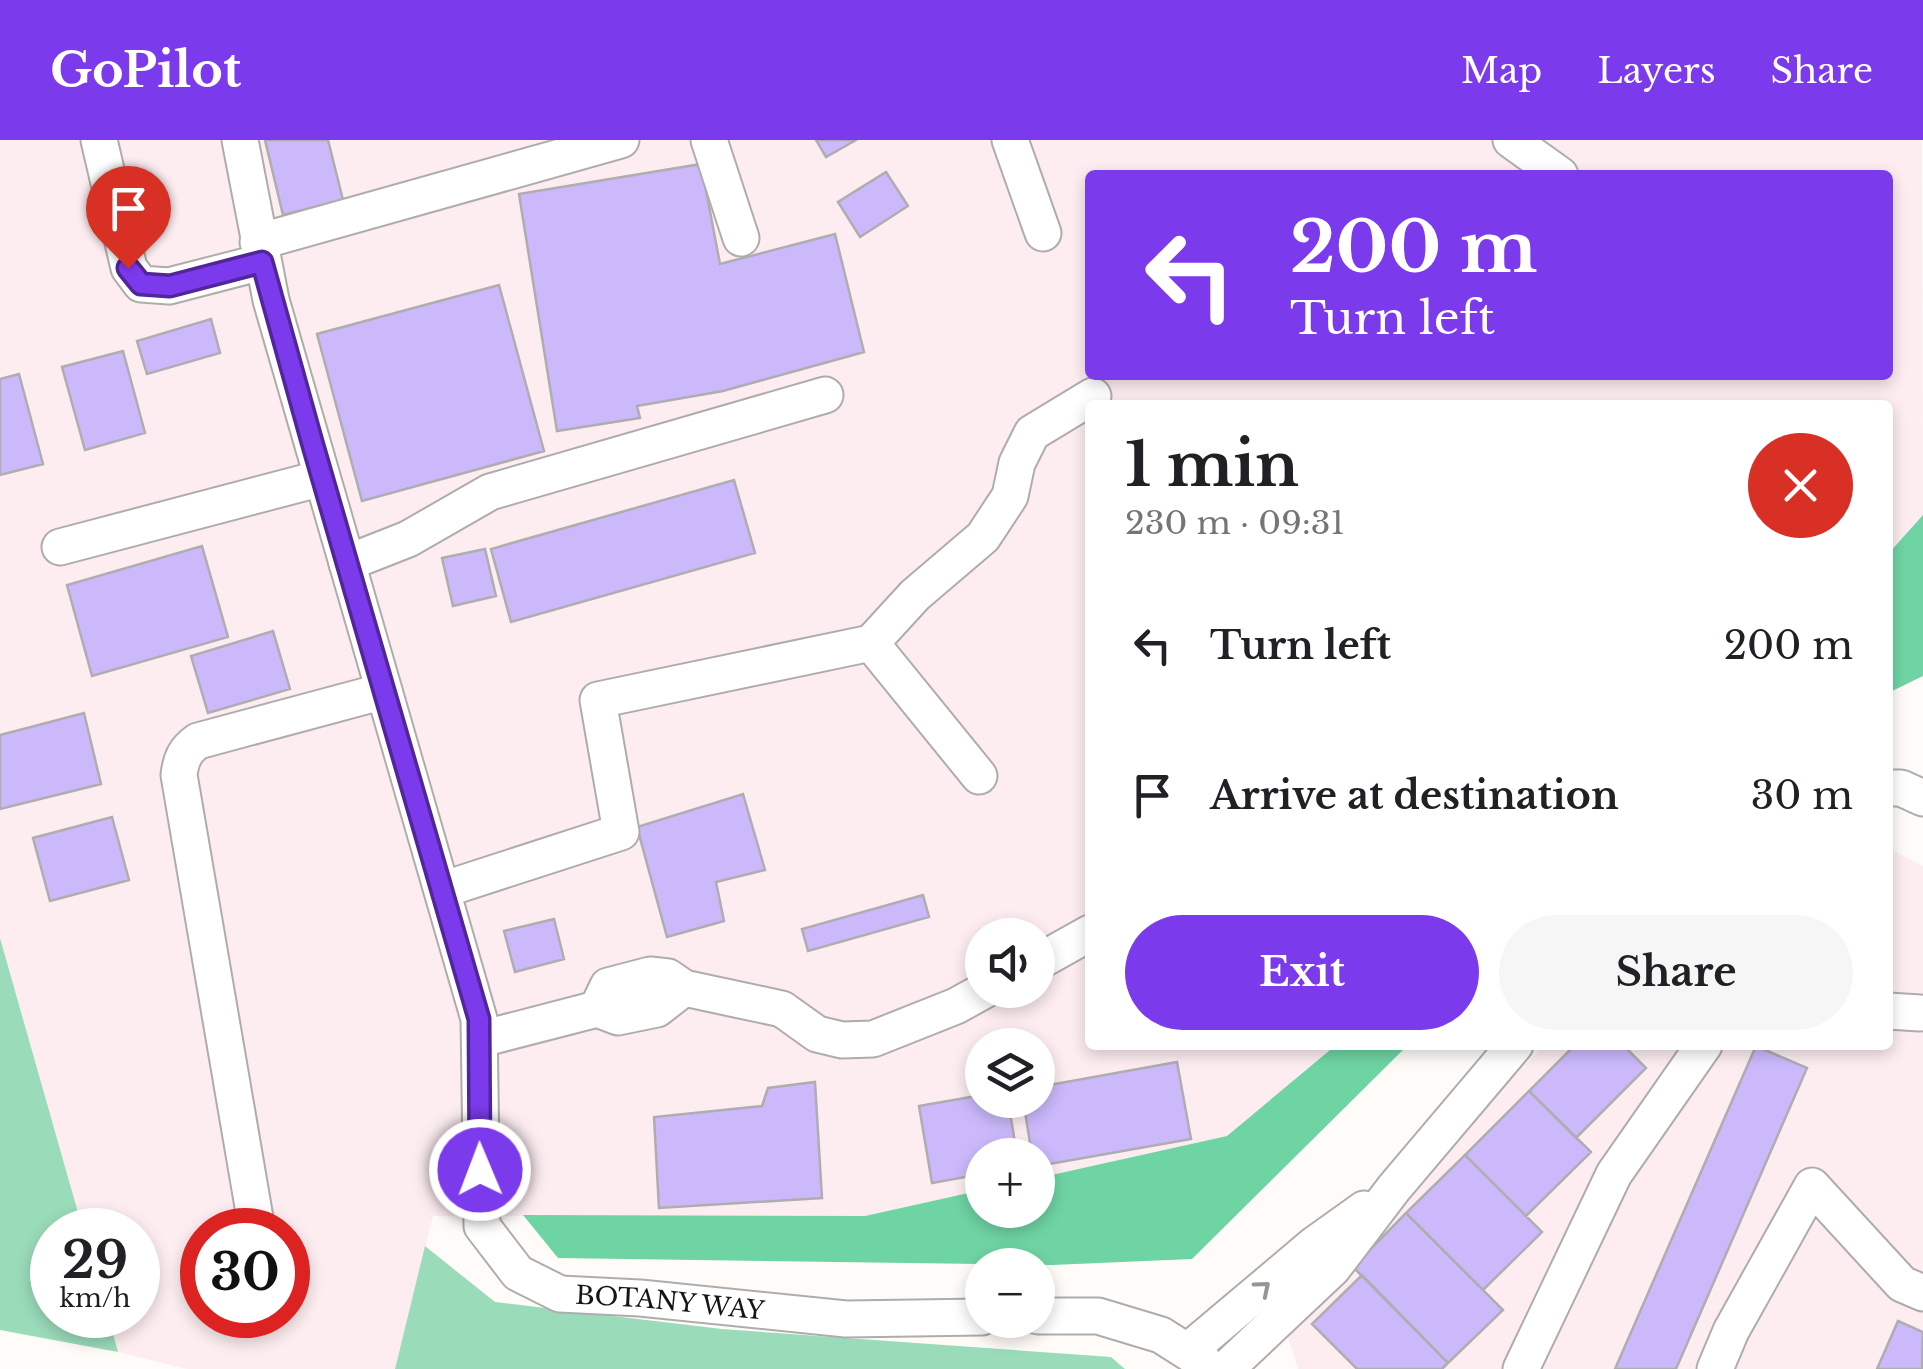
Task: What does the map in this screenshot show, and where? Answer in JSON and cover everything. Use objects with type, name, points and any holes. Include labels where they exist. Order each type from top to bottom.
[{"type":"street","points":[[99,140],[128,268],[141,284],[170,286],[260,252],[621,140]]},
{"type":"street","name":"BOTANY WAY","points":[[240,140],[260,252],[479,1019],[482,1226],[518,1273],[560,1294],[846,1319],[965,1317]]},
{"type":"street","points":[[708,140],[741,238]]},
{"type":"street","points":[[1010,140],[1043,233]]},
{"type":"street","points":[[1511,140],[1553,170]]},
{"type":"street","points":[[348,564],[408,539],[490,492],[826,395]]},
{"type":"street","points":[[1086,400],[1093,396]]},
{"type":"street","points":[[442,890],[621,832],[598,700],[871,642],[982,536],[1010,496],[1018,463],[1032,433],[1085,401]]},
{"type":"street","points":[[60,547],[322,478]]},
{"type":"street","points":[[871,642],[978,776]]},
{"type":"street","points":[[253,1208],[179,775],[181,760],[198,741],[384,692]]},
{"type":"street","points":[[1893,788],[1923,798]]},
{"type":"street","points":[[1055,953],[1085,936]]},
{"type":"street","points":[[481,1039],[597,1009],[618,1017],[657,1009],[684,988],[782,1010],[817,1034],[842,1040],[873,1039],[965,1001]]},
{"type":"street","points":[[1226,1369],[1333,1268],[1394,1188],[1511,1050]]},
{"type":"street","points":[[1521,1369],[1614,1174],[1701,1050]]},
{"type":"street","points":[[1716,1369],[1731,1331],[1812,1186],[1902,1284],[1923,1293]]},
{"type":"street","points":[[1055,1316],[1098,1316],[1161,1335],[1200,1360],[1315,1244],[1394,1188]]},
{"type":"shaded area","points":[[0,140],[1922,140],[1923,515],[1893,548],[1893,400],[1085,400],[1085,1050],[1330,1050],[1227,1136],[1055,1174],[1055,1138],[965,1138],[965,1194],[865,1216],[433,1216],[395,1369],[187,1369],[118,1352],[114,1338],[160,1338],[160,1208],[77,1208],[0,938]]},
{"type":"shaded area","points":[[1893,851],[1923,866],[1923,1369],[1298,1369],[1287,1335],[1370,1223],[1539,1050],[1893,1050]]},
{"type":"green space","points":[[1923,515],[1923,676],[1893,691],[1893,548]]},
{"type":"green space","points":[[0,938],[77,1208],[30,1208],[30,1336],[0,1330]]},
{"type":"green space","points":[[1330,1050],[1403,1050],[1192,1259],[1055,1265],[1055,1248],[965,1248],[965,1264],[558,1258],[523,1215],[865,1216],[965,1194],[965,1228],[1055,1228],[1055,1174],[1227,1136]]},
{"type":"green space","points":[[425,1246],[495,1302],[722,1329],[1111,1357],[1125,1369],[395,1369]]},
{"type":"green space","points":[[43,1338],[114,1338],[118,1352]]},
{"type":"building","points":[[265,140],[328,140],[343,200],[283,215]]},
{"type":"building","points":[[816,140],[856,140],[826,157]]},
{"type":"building","points":[[701,164],[720,264],[835,234],[864,352],[723,391],[637,406],[640,418],[557,431],[519,194]]},
{"type":"building","points":[[886,172],[908,206],[860,237],[838,202]]},
{"type":"building","points":[[499,285],[544,451],[362,501],[317,334]]},
{"type":"building","points":[[211,319],[220,353],[147,374],[137,341]]},
{"type":"building","points":[[123,351],[145,433],[85,450],[62,367]]},
{"type":"building","points":[[19,374],[43,464],[0,475],[0,379]]},
{"type":"building","points":[[734,480],[755,553],[511,622],[491,549]]},
{"type":"building","points":[[202,546],[228,637],[92,676],[67,585]]},
{"type":"building","points":[[485,549],[496,596],[453,606],[442,558]]},
{"type":"building","points":[[273,631],[290,689],[208,713],[191,656]]},
{"type":"building","points":[[84,713],[101,784],[0,809],[0,735]]},
{"type":"building","points":[[743,794],[765,870],[716,882],[724,921],[667,937],[637,827]]},
{"type":"building","points":[[112,817],[129,880],[50,901],[33,838]]},
{"type":"building","points":[[923,895],[929,917],[808,951],[802,929]]},
{"type":"building","points":[[554,919],[564,959],[515,972],[504,931]]},
{"type":"building","points":[[1570,1050],[1628,1050],[1646,1068],[1576,1138],[1529,1091]]},
{"type":"building","points":[[1754,1050],[1765,1050],[1807,1068],[1676,1369],[1615,1369]]},
{"type":"building","points":[[1177,1062],[1191,1139],[1055,1163],[1055,1138],[1029,1138],[1026,1118],[1055,1118],[1055,1084]]},
{"type":"building","points":[[815,1082],[822,1198],[659,1208],[654,1117],[762,1106],[768,1088]]},
{"type":"building","points":[[1529,1091],[1591,1152],[1526,1216],[1465,1155]]},
{"type":"building","points":[[965,1098],[965,1118],[1011,1118],[1014,1138],[965,1138],[965,1177],[932,1183],[919,1106]]},
{"type":"building","points":[[1465,1155],[1542,1232],[1483,1290],[1406,1213]]},
{"type":"building","points":[[1406,1213],[1503,1310],[1448,1363],[1353,1267]]},
{"type":"building","points":[[1362,1275],[1448,1363],[1442,1369],[1357,1369],[1312,1324]]},
{"type":"building","points":[[1898,1321],[1923,1332],[1922,1369],[1877,1369]]},
{"type":"route","points":[[128,268],[141,284],[170,286],[262,262],[479,1019],[480,1170]]}]
